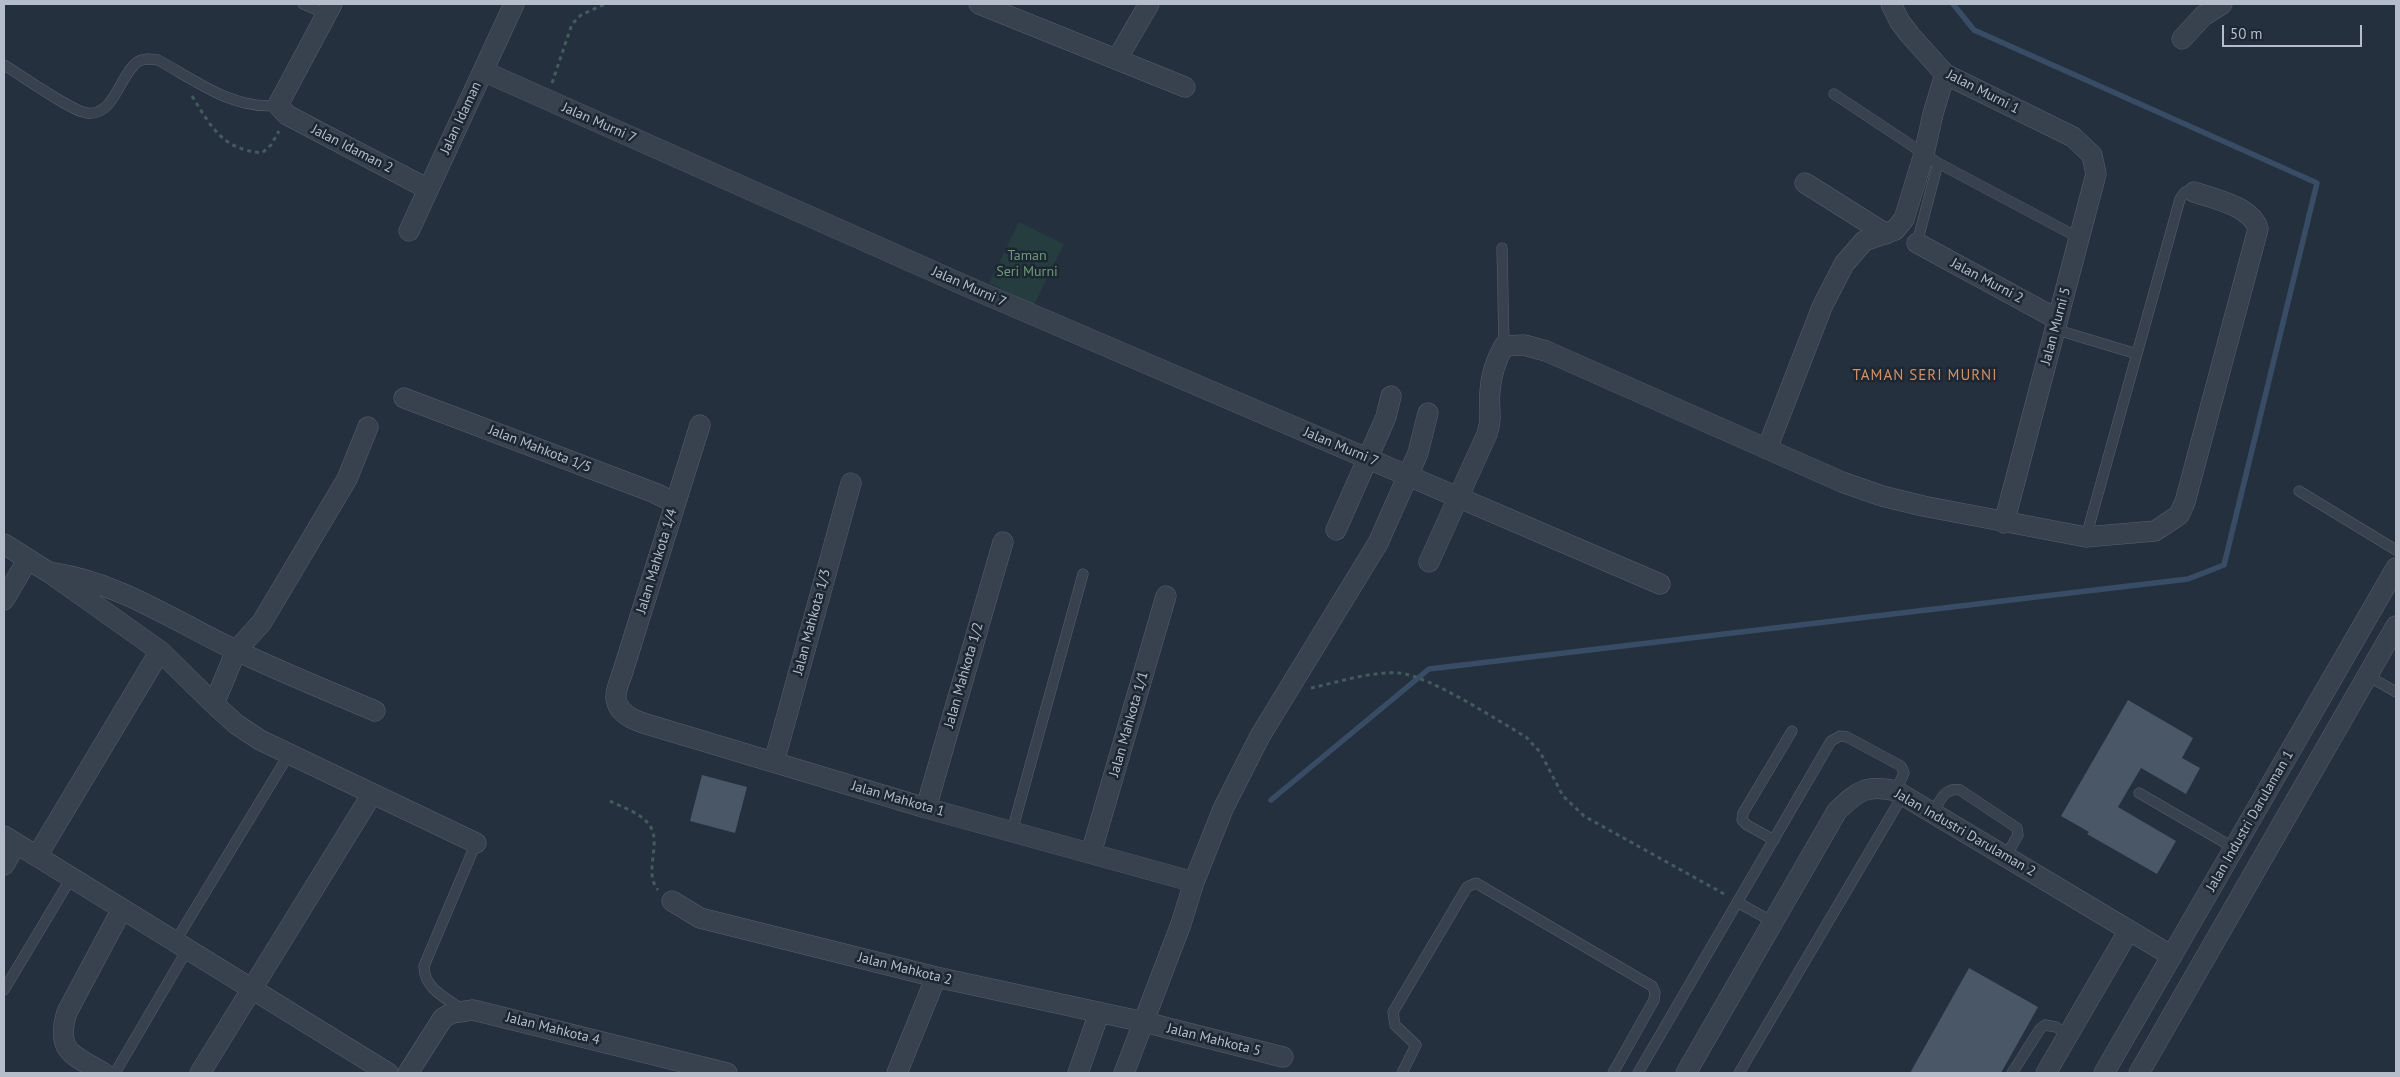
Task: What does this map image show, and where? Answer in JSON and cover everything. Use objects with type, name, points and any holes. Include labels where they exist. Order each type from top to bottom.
[{"type":"street","name":"Jalan Idaman","points":[[409,232],[514,4]]},
{"type":"street","points":[[1117,59],[1149,4]]},
{"type":"street","name":"Jalan Murni 1","points":[[1891,4],[1900,22],[1910,35],[1945,74],[2073,137]]},
{"type":"street","points":[[2182,39],[2203,16],[2222,4]]},
{"type":"street","points":[[986,5],[1185,87]]},
{"type":"street","points":[[282,110],[329,9]]},
{"type":"street","name":"Jalan Murni 7","points":[[483,72],[966,286],[1660,584]]},
{"type":"street","points":[[1766,449],[1822,307],[1844,264],[1864,241],[1886,234],[1900,226],[1904,219],[1931,158],[1933,114],[1945,74]]},
{"type":"street","name":"Jalan Idaman 2","points":[[282,110],[428,189]]},
{"type":"street","name":"Jalan Murni 5","points":[[2004,523],[2056,324],[2081,239],[2096,174],[2092,155],[2073,137]]},
{"type":"street","points":[[1805,182],[1886,234]]},
{"type":"street","points":[[1429,562],[1492,420],[1489,392],[1493,372],[1504,346],[1524,344],[1546,351],[1842,482],[1882,496],[2004,523],[2086,537],[2155,531],[2179,515],[2185,502],[2258,228],[2252,216],[2244,211],[2194,192]]},
{"type":"street","name":"Jalan Murni 2","points":[[1916,243],[2056,324]]},
{"type":"street","points":[[1336,530],[1386,417],[1391,396]]},
{"type":"street","name":"Jalan Mahkota 1/5","points":[[404,398],[654,493],[675,503]]},
{"type":"street","points":[[1124,1073],[1181,924],[1194,882],[1222,809],[1260,736],[1378,543],[1418,453],[1428,413]]},
{"type":"street","name":"Jalan Mahkota 1/4","points":[[616,697],[700,425]]},
{"type":"street","points":[[214,704],[236,651],[262,622],[347,479],[368,427]]},
{"type":"street","name":"Jalan Mahkota 1/3","points":[[774,762],[851,482]]},
{"type":"street","name":"Jalan Mahkota 1/2","points":[[926,808],[1003,542]]},
{"type":"street","points":[[4,544],[50,573],[160,651],[236,724],[260,740],[476,842]]},
{"type":"street","points":[[4,600],[28,559]]},
{"type":"street","name":"Jalan Industri Darulaman 1","points":[[2104,1073],[2396,568]]},
{"type":"street","points":[[50,573],[80,577],[104,585],[236,651],[375,711]]},
{"type":"street","name":"Jalan Mahkota 1/1","points":[[1091,853],[1166,596]]},
{"type":"street","points":[[2139,1073],[2396,626]]},
{"type":"street","points":[[37,856],[160,651]]},
{"type":"street","name":"Jalan Mahkota 1","points":[[616,697],[620,709],[633,720],[926,808],[1194,882]]},
{"type":"street","name":"Jalan Industri Darulaman 2","points":[[1686,1073],[1838,811],[1856,792],[1882,788],[1899,793],[2172,956]]},
{"type":"street","points":[[200,1073],[372,794]]},
{"type":"street","points":[[4,865],[10,840],[250,990],[388,1073]]},
{"type":"street","name":"Jalan Mahkota 2","points":[[672,901],[700,918],[936,977],[1144,1022]]},
{"type":"street","points":[[104,1073],[77,1058],[68,1049],[62,1039],[62,1028],[66,1012],[122,909]]},
{"type":"street","points":[[2046,1073],[2129,930]]},
{"type":"street","points":[[897,1073],[936,977]]},
{"type":"street","points":[[408,1073],[443,1018],[464,1010]]},
{"type":"street","name":"Jalan Mahkota 4","points":[[464,1010],[483,1012],[724,1073]]},
{"type":"street","points":[[1078,1073],[1099,1013]]},
{"type":"street","name":"Jalan Mahkota 5","points":[[1144,1022],[1283,1057]]},
{"type":"lane","points":[[303,4],[329,9]]},
{"type":"lane","points":[[4,65],[73,108],[86,113],[101,110],[109,104],[138,61],[146,59],[158,60],[225,96],[248,105],[282,110]]},
{"type":"lane","points":[[1834,94],[1931,158],[2081,239]]},
{"type":"lane","points":[[1916,243],[1931,158]]},
{"type":"lane","points":[[2086,537],[2180,199],[2185,192],[2194,192]]},
{"type":"lane","points":[[1502,248],[1504,346]]},
{"type":"lane","points":[[2056,324],[2137,354]]},
{"type":"lane","points":[[2299,491],[2396,550]]},
{"type":"lane","points":[[1012,831],[1083,574]]},
{"type":"lane","points":[[2368,676],[2396,692]]},
{"type":"lane","points":[[1774,840],[1747,825],[1742,820],[1743,813],[1792,731]]},
{"type":"lane","points":[[1638,1073],[1831,741],[1836,737],[1846,737],[1901,766],[1904,773],[1899,793],[1739,1073]]},
{"type":"lane","points":[[115,1073],[181,946],[289,754]]},
{"type":"lane","points":[[1933,813],[1946,791],[1952,789],[1960,790],[2017,828],[2018,835],[2006,856]]},
{"type":"lane","points":[[2139,793],[2234,848]]},
{"type":"lane","points":[[464,1010],[430,986],[424,976],[424,966],[476,842]]},
{"type":"lane","points":[[4,990],[71,878]]},
{"type":"lane","points":[[1402,1073],[1416,1045],[1395,1025],[1393,1012],[1467,887],[1476,883],[1652,986],[1655,992],[1654,1000],[1613,1073]]},
{"type":"lane","points":[[1737,902],[1773,922]]},
{"type":"lane","points":[[2012,1073],[2040,1029],[2045,1025],[2056,1027],[2068,1035]]},
{"type":"path","points":[[547,100],[572,24],[581,15],[605,4]]},
{"type":"path","points":[[191,77],[187,88],[220,137],[234,146],[262,153],[271,146],[282,110]]},
{"type":"path","points":[[1286,693],[1378,674],[1392,673],[1412,676],[1435,686],[1526,737],[1534,744],[1563,796],[1584,816],[1737,902]]},
{"type":"path","points":[[610,801],[650,825],[653,832],[652,877],[654,886],[672,901]]},
{"type":"green space","name":"Taman Seri Murni","points":[[1019,222],[1064,244],[1034,305],[989,283]]},
{"type":"building","points":[[2128,700],[2193,738],[2182,758],[2200,768],[2186,794],[2141,768],[2118,807],[2176,841],[2157,874],[2087,834],[2089,832],[2061,816]]},
{"type":"building","points":[[702,775],[747,787],[735,833],[690,821]]},
{"type":"building","points":[[1969,968],[2038,1007],[2001,1073],[1910,1073]]},
{"type":"waterway","points":[[1271,800],[1429,669],[2188,579],[2224,565],[2317,183],[1974,30],[1953,4]]},
{"type":"district","name":"TAMAN SERI MURNI","points":[[1925,376]]}]
